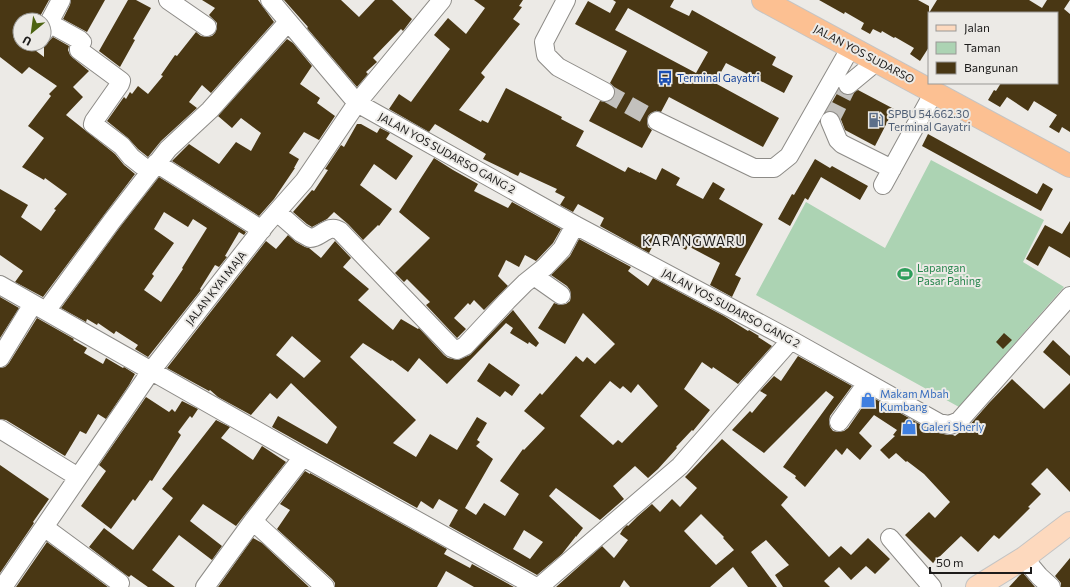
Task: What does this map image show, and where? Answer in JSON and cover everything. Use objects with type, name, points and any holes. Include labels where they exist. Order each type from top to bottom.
[{"type":"highway","name":"JALAN YOS SUDARSO","points":[[763,0],[1070,166]]},
{"type":"main road","points":[[977,587],[1024,558],[1070,523]]},
{"type":"street","points":[[52,16],[61,0]]},
{"type":"street","points":[[270,0],[357,103]]},
{"type":"street","name":"JALAN KYAI MAJA","points":[[3,587],[151,371],[262,230],[304,181],[357,103],[442,0]]},
{"type":"street","points":[[566,0],[544,42],[546,55],[558,67],[605,92]]},
{"type":"street","points":[[175,2],[207,27]]},
{"type":"street","points":[[0,358],[40,307],[112,221],[168,149],[210,110],[288,22]]},
{"type":"street","points":[[52,29],[80,40],[82,42],[78,48],[79,50],[120,81],[120,84],[93,123],[94,125],[122,146],[131,157],[262,230]]},
{"type":"street","points":[[656,121],[754,168],[774,168],[789,156],[851,47]]},
{"type":"street","points":[[848,85],[877,61]]},
{"type":"street","points":[[883,185],[887,166],[929,90]]},
{"type":"street","name":"JALAN YOS SUDARSO GANG 2","points":[[357,103],[575,225],[791,340],[939,423],[950,425],[959,421],[1070,296]]},
{"type":"street","points":[[830,122],[838,140],[842,144],[887,166]]},
{"type":"street","points":[[277,212],[310,238],[317,237],[331,228],[340,231],[452,348],[457,350],[465,346],[506,301],[545,267],[562,249],[575,225]]},
{"type":"street","points":[[534,276],[561,295]]},
{"type":"street","points":[[0,285],[536,587]]},
{"type":"street","points":[[539,587],[680,466],[791,340]]},
{"type":"street","points":[[839,422],[868,383]]},
{"type":"street","points":[[0,428],[78,477]]},
{"type":"street","points":[[205,587],[252,521],[303,457]]},
{"type":"street","points":[[252,521],[324,587]]},
{"type":"street","points":[[44,527],[120,583]]},
{"type":"street","points":[[890,538],[932,587]]},
{"type":"street","points":[[1024,558],[1039,576],[1051,587]]},
{"type":"green space","name":"Lapangan Pasar Pahing","points":[[931,160],[1044,220],[1023,262],[1064,287],[959,407],[756,295],[806,202],[885,248]]},
{"type":"building","points":[[0,0],[49,0],[42,12],[12,12],[12,52],[37,52],[44,57],[44,52],[52,52],[53,37],[69,46],[68,50],[70,55],[89,71],[73,87],[83,97],[66,115],[115,154],[124,165],[135,174],[43,297],[15,282],[23,271],[0,255],[0,189],[28,205],[21,217],[41,231],[56,210],[54,209],[67,194],[45,178],[44,180],[22,167],[44,138],[28,126],[51,96],[49,94],[57,86],[29,67],[22,74],[0,57]]},
{"type":"building","points":[[71,0],[105,0],[87,32],[63,19]]},
{"type":"building","points":[[128,0],[136,0],[151,8],[133,39],[135,40],[120,67],[99,51]]},
{"type":"building","points":[[202,0],[258,0],[274,22],[211,93],[202,85],[189,102],[197,108],[161,141],[148,157],[107,121],[124,97],[126,99],[130,92],[132,94],[138,86],[148,94],[163,76],[161,75],[175,55],[177,56],[196,32],[201,36],[207,37],[212,36],[215,33],[217,23],[209,15],[215,8]]},
{"type":"building","points":[[284,0],[341,0],[359,17],[375,0],[392,0],[412,19],[403,31],[401,29],[373,58],[377,62],[366,72],[368,74],[357,87]]},
{"type":"building","points":[[474,0],[523,0],[519,6],[522,7],[513,19],[520,24],[481,73],[485,77],[459,110],[481,122],[482,120],[488,123],[506,88],[562,117],[561,119],[584,131],[576,146],[625,172],[628,167],[656,180],[662,168],[680,178],[676,185],[703,199],[713,182],[725,189],[719,199],[763,224],[735,275],[741,278],[732,297],[710,285],[720,263],[688,246],[686,250],[659,234],[649,253],[600,226],[604,218],[578,204],[573,212],[560,205],[565,197],[555,192],[557,189],[520,172],[518,176],[483,159],[486,154],[435,124],[429,132],[389,109],[399,94],[411,102],[450,49],[434,35],[448,18],[466,34],[485,8]]},
{"type":"building","name":"Terminal Gayatri","points":[[613,0],[674,0],[670,7],[689,16],[692,10],[776,57],[772,65],[793,76],[784,93],[726,63],[715,83],[779,118],[763,147],[669,97],[661,112],[656,111],[648,116],[648,127],[652,130],[642,148],[589,121],[600,101],[610,101],[614,97],[614,87],[610,83],[627,51],[575,24],[588,1],[610,13],[616,2]],"holes":[[[628,8],[708,52],[696,73],[615,30]]]},
{"type":"building","points":[[819,0],[918,0],[929,6],[928,49],[920,61],[910,54],[914,48],[882,31],[881,33],[873,29],[870,34],[861,29],[864,23],[845,12],[844,14]]},
{"type":"building","points":[[937,0],[1029,0],[1042,8],[1047,0],[1070,0],[1064,9],[1070,14],[1070,132],[1062,127],[1059,133],[1049,127],[1057,115],[1034,101],[1028,111],[1007,97],[1000,107],[988,100],[994,90],[996,91],[1000,84],[1058,84],[1058,12],[930,12]]},
{"type":"building","points":[[287,39],[293,43],[312,66],[300,84],[320,98],[317,103],[335,116],[319,140],[304,132],[289,153],[299,159],[295,168],[274,199],[259,216],[172,161],[189,144],[219,164],[236,142],[251,151],[261,133],[241,118],[232,128],[218,116]]},
{"type":"building","points":[[839,90],[844,95],[849,95],[858,90],[894,109],[875,146],[845,130],[837,113],[827,111]]},
{"type":"building","points":[[357,124],[361,124],[377,133],[380,128],[390,133],[386,139],[413,156],[396,180],[374,164],[360,185],[392,209],[379,226],[378,225],[363,240],[334,212],[327,219],[312,227],[293,212],[312,190],[314,191],[328,170],[325,169],[341,145],[344,147]]},
{"type":"building","points":[[928,134],[1037,194],[1043,183],[1053,189],[1041,211],[922,146]]},
{"type":"building","points":[[434,158],[478,184],[474,191],[508,208],[512,202],[561,229],[553,243],[536,261],[525,255],[519,267],[506,260],[498,276],[508,286],[484,310],[474,300],[470,305],[468,303],[454,318],[466,329],[457,338],[426,305],[430,302],[407,279],[404,282],[395,273],[430,238],[399,212]]},
{"type":"building","points":[[815,159],[830,168],[832,166],[868,186],[860,200],[821,177],[808,200],[805,198],[790,226],[778,219],[792,194],[794,195]]},
{"type":"building","points":[[159,177],[246,232],[244,235],[239,232],[225,256],[227,257],[219,267],[215,265],[200,289],[201,290],[148,357],[135,349],[138,345],[116,331],[114,334],[98,323],[97,325],[87,319],[86,322],[61,308],[120,227]],"holes":[[[164,212],[188,227],[193,219],[207,228],[182,268],[183,269],[161,302],[144,290],[154,276],[152,274],[174,243],[154,229]]]},
{"type":"building","points":[[1070,221],[1070,258],[1049,246],[1038,266],[1026,259],[1045,225],[1062,234]]},
{"type":"building","points":[[288,235],[296,242],[309,248],[321,258],[335,241],[351,258],[343,267],[369,289],[358,300],[393,330],[401,319],[418,329],[419,328],[448,358],[458,360],[470,355],[513,310],[539,343],[536,347],[529,342],[528,344],[510,333],[513,328],[506,323],[447,384],[419,358],[408,372],[392,360],[391,361],[363,343],[350,357],[416,420],[393,443],[416,457],[430,434],[457,450],[477,417],[487,423],[477,440],[480,442],[476,446],[493,459],[465,508],[476,515],[484,503],[505,516],[519,494],[500,481],[523,449],[524,450],[545,428],[524,411],[540,393],[542,395],[576,356],[583,362],[587,357],[595,364],[615,344],[583,313],[565,344],[538,328],[554,303],[560,305],[566,304],[570,301],[570,290],[567,286],[551,275],[570,256],[579,239],[631,267],[628,271],[648,286],[653,278],[724,316],[748,331],[749,330],[772,346],[738,384],[713,367],[712,369],[702,362],[684,389],[710,410],[693,431],[692,430],[658,469],[648,478],[635,466],[613,486],[624,499],[600,520],[556,488],[549,496],[583,528],[562,554],[537,575],[449,526],[458,510],[439,499],[433,509],[421,501],[417,508],[272,427],[278,416],[327,444],[337,427],[291,383],[277,399],[270,393],[251,415],[218,397],[210,390],[209,391],[167,368],[266,241],[276,249]],"holes":[[[292,336],[321,361],[304,378],[276,355]],[[610,381],[620,389],[623,386],[631,393],[638,384],[658,406],[622,443],[618,440],[613,445],[580,416]],[[524,530],[543,542],[530,559],[513,549]]]},
{"type":"building","points":[[0,297],[19,308],[0,338]]},
{"type":"building","points":[[37,318],[87,348],[84,353],[103,364],[106,358],[135,374],[106,419],[98,414],[86,434],[80,431],[65,456],[6,420],[0,419],[0,368],[5,367],[9,363]]},
{"type":"building","points":[[1004,333],[1012,340],[1003,349],[996,342]]},
{"type":"building","points":[[1053,340],[1070,356],[1070,376],[1043,352]]},
{"type":"building","points":[[798,356],[852,386],[830,416],[830,427],[833,431],[838,432],[844,431],[848,428],[870,396],[934,432],[955,436],[967,428],[1012,379],[1044,409],[1070,383],[1070,492],[1047,468],[1031,484],[1041,494],[1028,507],[1030,508],[999,539],[994,535],[978,552],[961,536],[933,563],[905,535],[929,512],[935,518],[950,502],[924,474],[907,461],[906,462],[896,453],[889,459],[880,450],[895,436],[893,435],[897,430],[874,415],[859,433],[872,446],[860,460],[847,448],[842,455],[836,449],[805,487],[795,478],[796,476],[783,467],[834,397],[826,391],[764,453],[732,430],[750,411],[752,413],[767,395],[760,391],[774,376],[781,381]]},
{"type":"building","points":[[489,363],[520,385],[512,396],[505,391],[500,397],[477,381]]},
{"type":"building","points":[[146,397],[169,412],[172,409],[175,412],[182,401],[198,409],[192,418],[190,416],[178,432],[181,435],[152,481],[150,480],[135,501],[133,499],[111,529],[81,506],[106,471],[99,465]]},
{"type":"building","points":[[216,420],[230,427],[221,438],[253,460],[262,446],[286,462],[236,526],[203,504],[190,521],[222,546],[212,560],[179,535],[152,570],[175,587],[148,587],[131,575],[129,577],[126,575],[89,547],[104,528],[133,550],[173,498],[162,489]]},
{"type":"building","points":[[722,439],[788,497],[781,505],[829,557],[841,546],[851,555],[868,538],[890,559],[875,574],[866,566],[851,580],[839,567],[824,581],[830,587],[783,587],[775,575],[789,565],[766,540],[751,552],[777,587],[748,587],[733,567],[710,587],[630,587],[624,580],[620,587],[556,587],[602,546],[614,558],[628,540],[620,534],[623,529],[652,504],[660,512],[672,499],[680,507],[697,488],[685,477]],"holes":[[[701,514],[724,537],[723,538],[734,550],[716,565],[684,531]]]},
{"type":"building","points":[[0,465],[49,499],[0,573]]},
{"type":"building","points":[[305,471],[447,549],[444,554],[470,568],[472,564],[514,587],[474,587],[446,571],[437,587],[335,587],[335,583],[332,579],[277,529],[290,510],[280,504]]},
{"type":"building","points":[[253,538],[262,543],[309,587],[218,587]]},
{"type":"building","points":[[47,542],[108,587],[16,587]]},
{"type":"building","points":[[1070,558],[1070,587],[1061,587],[1061,583],[1055,576]]},
{"type":"building","points":[[1023,573],[1035,587],[1009,587],[1020,575]]},
{"type":"tunnel","points":[[830,121],[848,85]]},
{"type":"tunnel","points":[[605,92],[657,121]]},
{"type":"place","name":"Terminal Gayatri","points":[[665,78]]},
{"type":"place","name":"SPBU 54.662.30 Terminal Gayatri","points":[[876,120]]},
{"type":"place","name":"Lapangan Pasar Pahing","points":[[905,274]]},
{"type":"place","name":"Makam Mbah Kumbang","points":[[868,400]]},
{"type":"place","name":"Galeri Sherly","points":[[909,427]]},
{"type":"district","name":"KARANGWARU","points":[[694,241]]}]
